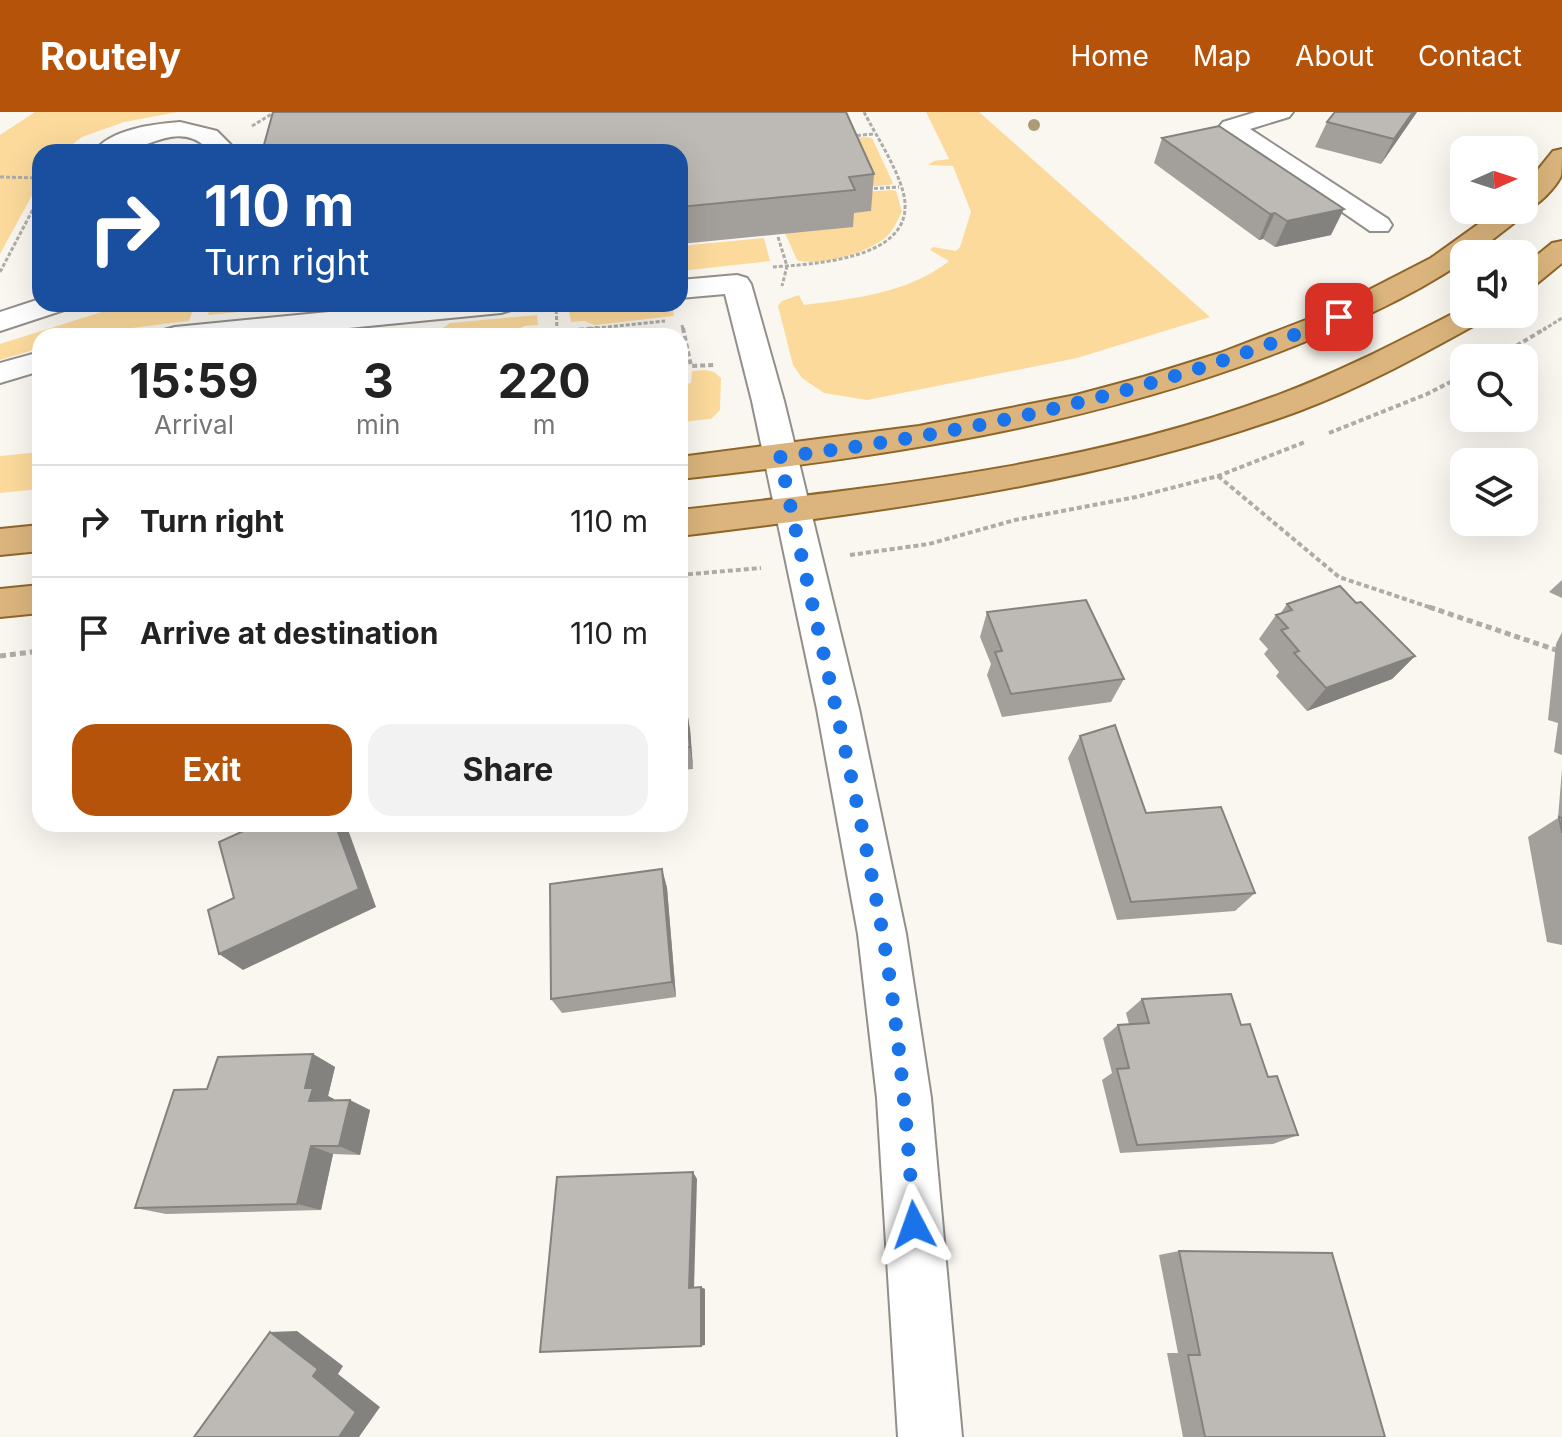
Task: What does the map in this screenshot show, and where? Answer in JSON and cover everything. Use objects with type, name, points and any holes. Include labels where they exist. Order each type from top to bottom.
[{"type":"main road","points":[[1538,187],[1562,156]]},
{"type":"main road","points":[[688,467],[866,446],[1071,407],[1257,352],[1398,289],[1447,262],[1496,224]]},
{"type":"main road","points":[[1538,269],[1562,249]]},
{"type":"main road","points":[[688,522],[791,511],[998,480],[1128,451],[1208,429],[1324,387],[1450,327]]},
{"type":"main road","points":[[0,542],[32,539]]},
{"type":"main road","points":[[0,603],[32,600]]},
{"type":"street","points":[[1209,112],[1379,225]]},
{"type":"street","points":[[1231,127],[1281,112]]},
{"type":"street","points":[[118,144],[142,134],[183,131],[211,135],[218,144]]},
{"type":"street","points":[[688,288],[737,284],[838,709],[882,934],[904,1098],[930,1437]]},
{"type":"street","points":[[0,312],[32,299]]},
{"type":"street","points":[[0,322],[32,301]]},
{"type":"street","points":[[256,328],[420,312]]},
{"type":"street","points":[[0,373],[32,363]]},
{"type":"path","points":[[250,126],[275,112]]},
{"type":"path","points":[[772,267],[849,258],[880,246],[897,231],[905,218],[905,198],[864,112]]},
{"type":"path","points":[[839,137],[874,134]]},
{"type":"path","points":[[0,177],[32,178]]},
{"type":"path","points":[[862,189],[899,187]]},
{"type":"path","points":[[0,272],[32,211]]},
{"type":"path","points":[[1519,344],[1562,318]]},
{"type":"path","points":[[681,320],[683,328]]},
{"type":"path","points":[[596,328],[665,321]]},
{"type":"path","points":[[688,352],[691,366],[712,364],[724,368]]},
{"type":"path","points":[[1218,476],[1339,577],[1562,652]]},
{"type":"path","points":[[0,656],[32,652]]},
{"type":"shaded area","points":[[35,112],[178,112],[124,122],[82,137],[73,144],[32,144],[32,196],[0,254],[0,135]]},
{"type":"shaded area","points":[[926,112],[979,112],[1210,317],[1077,358],[867,400],[824,393],[802,378],[793,365],[778,306],[782,301],[799,295],[804,305],[880,293],[916,281],[949,261],[930,250],[933,247],[956,251],[960,247],[971,212],[953,166],[928,165],[949,159]]},
{"type":"shaded area","points":[[850,138],[872,138],[893,183],[890,185],[861,187]]},
{"type":"shaded area","points":[[896,191],[902,211],[891,231],[881,241],[840,258],[817,262],[797,260],[785,233],[847,213],[871,211],[863,192]]},
{"type":"shaded area","points":[[764,238],[770,261],[688,270],[688,245]]},
{"type":"shaded area","points":[[102,312],[192,312],[189,321],[134,328],[51,328]]},
{"type":"shaded area","points":[[209,312],[239,312],[208,315]]},
{"type":"shaded area","points":[[569,312],[673,312],[674,316],[595,325],[584,321],[571,322]]},
{"type":"shaded area","points":[[537,315],[538,325],[521,328],[443,328],[450,323]]},
{"type":"shaded area","points":[[32,334],[32,350],[0,360],[0,344]]},
{"type":"shaded area","points":[[692,371],[714,372],[721,378],[720,410],[711,419],[688,421],[688,384],[691,383]]},
{"type":"shaded area","points":[[32,453],[32,490],[0,493],[0,456]]},
{"type":"building","points":[[273,112],[846,112],[874,174],[849,177],[855,190],[688,206],[688,144],[264,144]]},
{"type":"building","points":[[1335,112],[1413,112],[1394,139],[1327,122]]},
{"type":"building","points":[[1219,126],[1344,209],[1287,221],[1275,213],[1270,214],[1162,138]]},
{"type":"building","points":[[1340,586],[1356,603],[1361,602],[1415,656],[1326,688],[1294,653],[1299,651],[1281,630],[1288,628],[1276,615],[1292,610],[1287,604]]},
{"type":"building","points":[[1086,600],[1124,679],[1011,694],[995,652],[1002,651],[987,612]]},
{"type":"building","points":[[1115,725],[1146,813],[1221,807],[1255,893],[1131,902],[1080,736]]},
{"type":"building","points":[[241,832],[338,832],[359,889],[219,954],[208,910],[234,898],[219,842]]},
{"type":"building","points":[[662,869],[672,982],[551,999],[550,884]]},
{"type":"building","points":[[1231,994],[1241,1025],[1250,1024],[1268,1077],[1277,1076],[1298,1135],[1137,1145],[1117,1069],[1129,1068],[1118,1025],[1149,1023],[1142,999]]},
{"type":"building","points":[[313,1054],[305,1088],[313,1088],[309,1101],[350,1100],[339,1146],[311,1146],[297,1204],[135,1208],[174,1090],[207,1089],[218,1057]]},
{"type":"building","points":[[693,1172],[689,1288],[701,1287],[701,1346],[540,1352],[557,1177]]},
{"type":"building","points":[[1179,1251],[1332,1253],[1385,1437],[1205,1437],[1188,1355],[1200,1355]]},
{"type":"building","points":[[270,1332],[318,1369],[313,1376],[356,1412],[339,1437],[194,1437]]},
{"type":"route","points":[[914,1225],[904,1098],[882,934],[838,709],[780,457],[866,446],[1071,407],[1257,352],[1339,317]]}]
